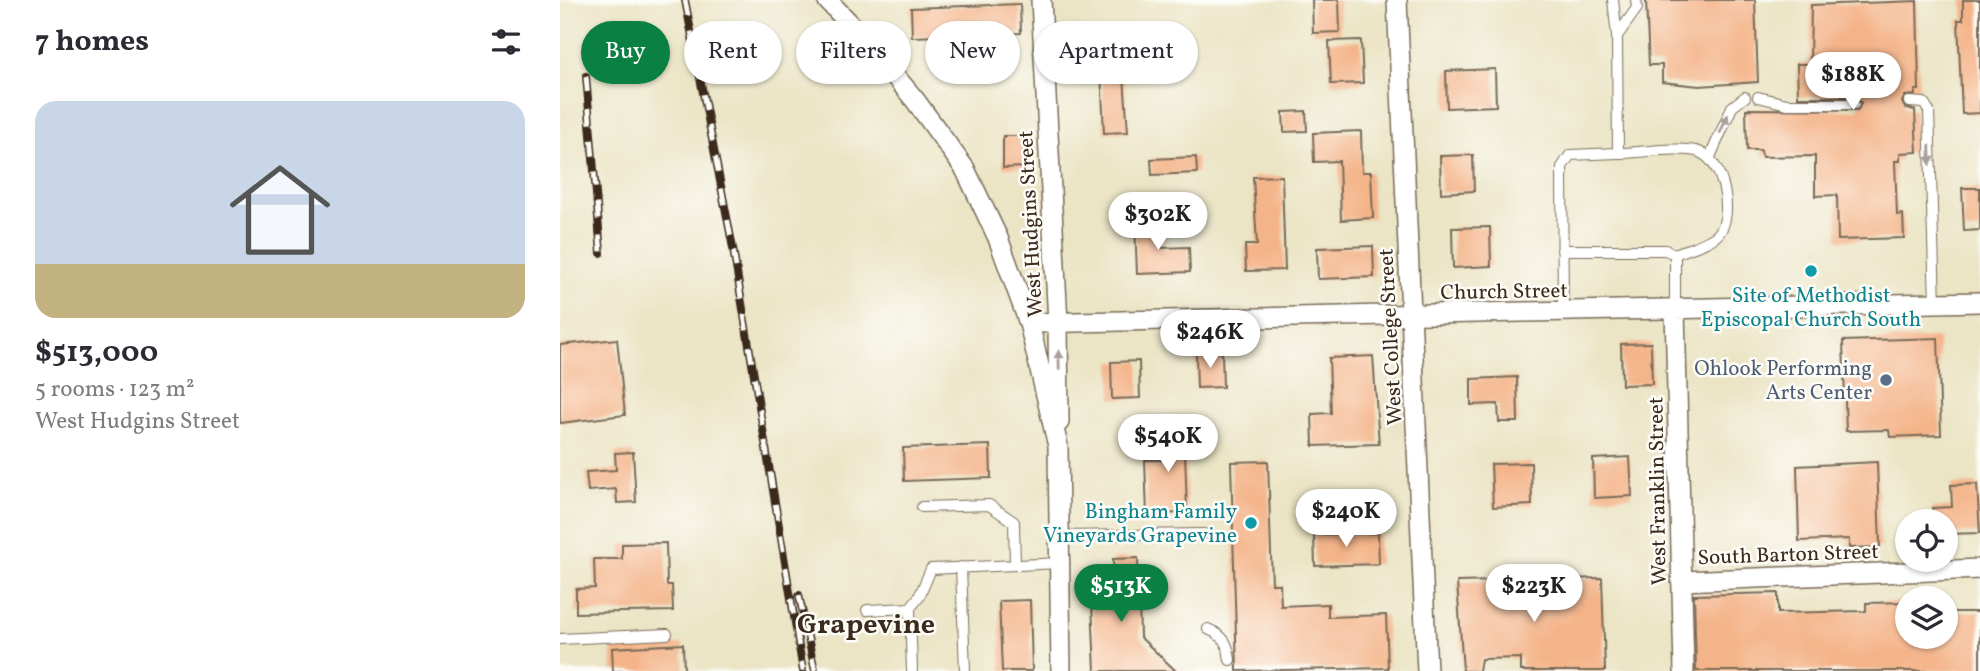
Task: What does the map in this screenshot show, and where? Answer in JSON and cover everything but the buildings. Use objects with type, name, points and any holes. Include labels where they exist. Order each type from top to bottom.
[{"type":"street","name":"West Hudgins Street","points":[[827,0],[859,33],[915,100],[965,169],[998,239],[1028,323],[1058,446]]},
{"type":"street","name":"West Hudgins Street","points":[[1041,0],[1058,323],[1061,671]]},
{"type":"street","name":"West College Street","points":[[1396,0],[1427,671]]},
{"type":"street","name":"Church Street","points":[[1028,323],[1980,302]]},
{"type":"street","name":"West Franklin Street","points":[[1675,310],[1684,671]]},
{"type":"street","name":"South Barton Street","points":[[1681,581],[1980,569]]},
{"type":"lane","points":[[1613,0],[1617,36],[1618,153]]},
{"type":"lane","points":[[1617,36],[1637,8],[1636,0]]},
{"type":"lane","points":[[1710,157],[1732,107],[1745,97]]},
{"type":"lane","points":[[1758,97],[1787,104],[1854,104]]},
{"type":"lane","points":[[1909,102],[1924,103],[1928,111],[1935,303]]},
{"type":"lane","points":[[1562,250],[1665,250],[1675,254],[1718,234],[1724,223],[1723,182],[1718,167],[1710,157],[1696,151],[1570,155],[1562,167],[1562,250],[1563,312]]},
{"type":"lane","points":[[1675,254],[1675,310]]},
{"type":"lane","points":[[922,507],[989,505],[1014,522],[1016,565]]},
{"type":"lane","points":[[1060,536],[1204,534]]},
{"type":"lane","points":[[912,671],[910,608],[919,597],[931,569],[1060,564]]},
{"type":"lane","points":[[961,568],[965,671]]},
{"type":"lane","points":[[867,610],[910,608]]},
{"type":"lane","points":[[1208,629],[1221,635],[1228,645],[1230,660]]},
{"type":"lane","points":[[560,639],[667,634]]},
{"type":"railway","points":[[685,0],[732,243],[803,671]]},
{"type":"railway","points":[[587,84],[601,253]]},
{"type":"railway","points":[[799,595],[815,671]]},
{"type":"place","name":"Site of Methodist Episcopal Church South","points":[[1811,271]]},
{"type":"place","name":"Ohlook Performing Arts Center","points":[[1886,380]]},
{"type":"place","name":"Bingham Family Vineyards Grapevine","points":[[1251,523]]},
{"type":"district","name":"Grapevine","points":[[866,623]]}]
